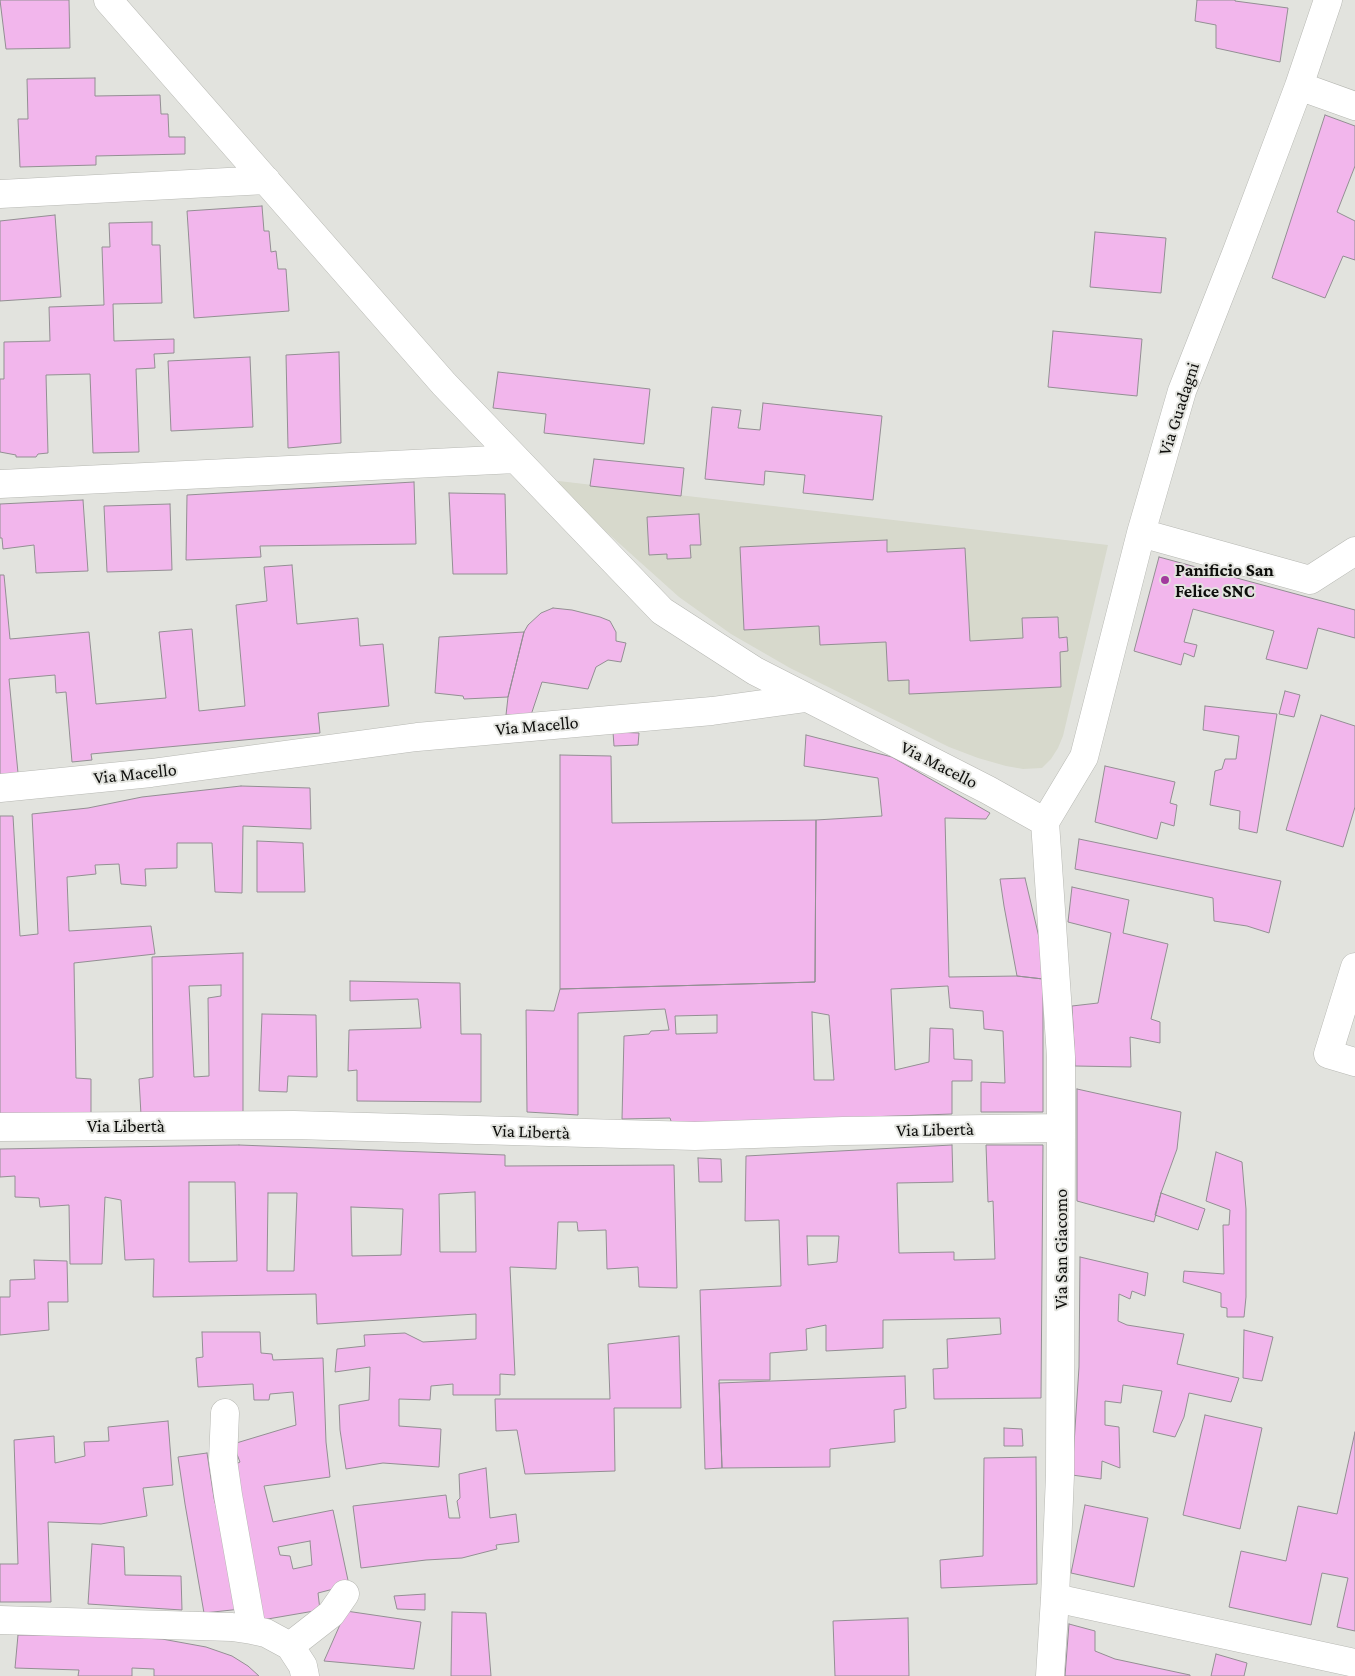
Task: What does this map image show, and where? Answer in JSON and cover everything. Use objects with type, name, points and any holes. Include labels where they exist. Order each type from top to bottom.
[{"type":"street","points":[[108,0],[444,384],[662,611],[755,671],[806,698]]},
{"type":"street","name":"Via Guadagni","points":[[1045,822],[1084,757],[1141,533],[1182,391],[1238,251],[1299,86],[1328,0]]},
{"type":"street","points":[[1299,86],[1355,106]]},
{"type":"street","points":[[0,194],[266,180]]},
{"type":"street","points":[[0,484],[516,459]]},
{"type":"street","points":[[1141,533],[1310,580],[1355,550]]},
{"type":"street","name":"Via Macello","points":[[0,788],[151,773],[417,737],[712,711],[806,698],[988,790],[1045,822]]},
{"type":"street","name":"Via San Giacomo","points":[[1045,822],[1061,1057],[1060,1465],[1056,1598],[1050,1676]]},
{"type":"street","points":[[1355,966],[1328,1054],[1355,1062]]},
{"type":"street","name":"Via Libertà","points":[[0,1127],[294,1125],[695,1136],[843,1131],[1061,1128]]},
{"type":"street","points":[[225,1413],[223,1460],[229,1505],[252,1630]]},
{"type":"street","points":[[290,1646],[331,1614],[345,1594]]},
{"type":"street","points":[[1056,1598],[1355,1663]]},
{"type":"street","points":[[0,1620],[223,1627],[252,1630],[266,1633],[290,1646],[304,1666],[306,1676]]},
{"type":"shaded area","points":[[550,480],[1108,545],[1063,736],[1058,748],[1042,768],[1023,769],[978,758],[949,747],[790,668],[731,634],[679,597]]},
{"type":"building","points":[[0,0],[69,0],[70,48],[6,49]]},
{"type":"building","points":[[1197,0],[1235,0],[1288,8],[1280,62],[1216,48],[1216,25],[1195,21]]},
{"type":"building","points":[[95,78],[95,96],[160,95],[161,114],[168,114],[169,137],[185,137],[185,154],[96,156],[96,165],[20,167],[18,119],[28,119],[27,79]]},
{"type":"building","points":[[1325,115],[1355,126],[1355,166],[1337,212],[1355,221],[1355,260],[1343,256],[1325,298],[1272,278]]},
{"type":"building","points":[[262,206],[264,231],[269,231],[271,252],[276,251],[278,269],[286,269],[289,311],[194,318],[187,211]]},
{"type":"building","points":[[55,215],[61,297],[0,301],[0,221]]},
{"type":"building","points":[[152,222],[152,245],[160,245],[162,303],[113,304],[114,341],[174,339],[174,353],[154,354],[155,368],[136,369],[139,452],[93,453],[90,374],[46,375],[48,453],[38,454],[36,457],[16,457],[16,455],[0,452],[0,379],[4,379],[4,342],[50,341],[49,307],[104,305],[102,247],[110,247],[109,223]]},
{"type":"building","points":[[1095,232],[1166,238],[1161,293],[1090,287]]},
{"type":"building","points":[[1053,331],[1142,339],[1137,396],[1048,387]]},
{"type":"building","points":[[339,352],[341,443],[288,448],[286,355]]},
{"type":"building","points":[[250,357],[253,427],[171,431],[168,361]]},
{"type":"building","points":[[498,372],[650,389],[644,444],[544,433],[546,414],[493,408]]},
{"type":"building","points":[[763,403],[882,416],[873,500],[803,493],[805,475],[765,471],[764,485],[705,479],[712,407],[741,410],[738,428],[760,430]]},
{"type":"building","points":[[594,459],[684,468],[681,496],[590,486]]},
{"type":"building","points":[[414,482],[416,544],[260,546],[261,557],[186,560],[187,495]]},
{"type":"building","points":[[449,493],[505,494],[507,574],[453,574]]},
{"type":"building","points":[[83,500],[88,571],[36,573],[34,545],[3,549],[2,538],[0,538],[0,504]]},
{"type":"building","points":[[170,504],[172,570],[107,572],[104,506]]},
{"type":"building","points":[[699,514],[701,545],[690,545],[691,558],[667,559],[667,554],[649,555],[647,517]]},
{"type":"building","points":[[887,540],[887,552],[965,548],[970,641],[1023,638],[1022,618],[1058,617],[1059,638],[1067,637],[1068,651],[1060,652],[1061,687],[909,694],[909,680],[888,681],[886,642],[820,645],[819,626],[744,630],[740,547]]},
{"type":"building","points":[[1159,557],[1355,610],[1355,638],[1318,628],[1307,669],[1266,659],[1274,631],[1193,609],[1184,642],[1197,645],[1194,657],[1184,653],[1181,665],[1134,651]]},
{"type":"building","points":[[292,565],[297,624],[358,618],[360,646],[383,644],[389,706],[318,713],[320,733],[91,754],[92,760],[72,762],[66,692],[56,693],[55,675],[9,679],[18,773],[0,775],[0,575],[4,575],[10,639],[89,632],[96,704],[166,698],[159,632],[192,629],[199,711],[245,706],[236,605],[267,601],[264,567]]},
{"type":"building","points":[[553,608],[572,610],[610,621],[616,632],[616,641],[626,643],[621,662],[608,660],[596,667],[588,689],[542,682],[531,715],[506,715],[508,697],[524,632],[528,625],[541,613]]},
{"type":"building","points":[[524,632],[508,697],[464,699],[463,696],[435,693],[439,637]]},
{"type":"building","points":[[1285,691],[1300,695],[1294,717],[1279,714]]},
{"type":"building","points":[[1205,706],[1277,714],[1257,833],[1239,829],[1240,811],[1210,805],[1215,771],[1222,769],[1225,759],[1236,759],[1239,736],[1203,730]]},
{"type":"building","points":[[1321,715],[1355,726],[1355,807],[1343,847],[1286,830]]},
{"type":"building","points":[[613,732],[639,733],[638,745],[614,746]]},
{"type":"building","points":[[806,735],[892,757],[990,813],[986,819],[945,818],[949,977],[1017,976],[1043,979],[1043,1112],[981,1112],[981,1082],[1005,1083],[1003,1031],[984,1029],[983,1011],[950,1008],[948,986],[891,989],[895,1070],[929,1062],[930,1028],[953,1029],[954,1059],[972,1060],[972,1081],[952,1081],[952,1114],[672,1124],[670,1118],[622,1119],[624,1036],[669,1030],[665,1009],[578,1013],[578,1115],[527,1112],[526,1010],[554,1011],[560,989],[815,982],[816,820],[882,816],[878,778],[804,766]],"holes":[[[812,1012],[829,1015],[834,1080],[814,1080]],[[717,1015],[717,1033],[676,1034],[675,1016]]]},
{"type":"building","points":[[560,755],[611,756],[612,823],[816,820],[815,982],[560,989]]},
{"type":"building","points":[[1105,766],[1175,782],[1170,803],[1177,805],[1174,826],[1161,822],[1157,839],[1095,822]]},
{"type":"building","points":[[241,786],[310,788],[311,829],[243,826],[242,893],[215,892],[212,843],[177,843],[177,868],[145,869],[146,886],[121,884],[119,864],[95,865],[96,874],[67,877],[69,931],[151,926],[155,954],[74,963],[76,1078],[91,1079],[91,1114],[0,1114],[0,816],[13,816],[20,936],[38,934],[32,814],[88,808],[142,797]]},
{"type":"building","points":[[1079,839],[1281,881],[1269,933],[1247,926],[1214,921],[1213,898],[1075,869]]},
{"type":"building","points":[[257,841],[303,843],[305,892],[257,892]]},
{"type":"building","points":[[1025,878],[1042,950],[1043,979],[1017,976],[1004,906],[1000,879]]},
{"type":"building","points":[[1072,887],[1129,900],[1123,933],[1168,944],[1151,1019],[1160,1022],[1160,1043],[1130,1037],[1131,1067],[1075,1066],[1072,1006],[1098,1003],[1111,933],[1068,922]]},
{"type":"building","points":[[243,953],[243,1117],[141,1115],[139,1079],[153,1077],[152,957]],"holes":[[[221,985],[221,996],[208,998],[209,1076],[194,1077],[189,986]]]},
{"type":"building","points":[[350,981],[460,983],[461,1034],[481,1034],[481,1102],[357,1101],[357,1070],[348,1071],[349,1030],[421,1028],[418,999],[350,1001]]},
{"type":"building","points":[[262,1014],[316,1015],[317,1077],[288,1076],[287,1092],[259,1091]]},
{"type":"building","points":[[1077,1089],[1181,1112],[1177,1149],[1161,1193],[1154,1222],[1077,1201]]},
{"type":"building","points":[[239,1145],[505,1155],[505,1166],[674,1165],[677,1288],[639,1287],[638,1267],[607,1269],[606,1230],[578,1231],[577,1222],[558,1222],[556,1269],[510,1267],[515,1375],[500,1374],[500,1395],[453,1395],[453,1384],[431,1386],[430,1400],[399,1399],[399,1426],[441,1429],[439,1467],[383,1463],[346,1469],[340,1430],[339,1405],[369,1400],[370,1367],[335,1372],[337,1349],[365,1346],[364,1335],[405,1333],[423,1342],[476,1339],[476,1314],[317,1324],[316,1294],[153,1297],[154,1259],[125,1260],[121,1200],[105,1197],[102,1264],[70,1264],[69,1205],[40,1207],[39,1198],[15,1197],[15,1176],[0,1177],[0,1149]],"holes":[[[189,1182],[235,1182],[237,1261],[189,1262]],[[475,1192],[476,1252],[440,1252],[439,1194]],[[268,1193],[297,1193],[294,1271],[267,1271]],[[351,1207],[403,1209],[401,1255],[352,1256]]]},
{"type":"building","points":[[952,1145],[953,1182],[897,1183],[899,1253],[954,1252],[954,1260],[995,1259],[993,1201],[988,1202],[986,1145],[1043,1145],[1041,1398],[934,1399],[933,1369],[948,1368],[947,1339],[1001,1334],[1000,1318],[883,1320],[883,1348],[826,1351],[826,1325],[806,1329],[807,1350],[770,1353],[770,1380],[719,1380],[722,1468],[705,1469],[700,1290],[781,1286],[779,1220],[745,1221],[746,1156]],"holes":[[[807,1236],[839,1236],[837,1262],[808,1265]]]},
{"type":"building","points":[[1216,1152],[1242,1162],[1246,1209],[1246,1297],[1244,1317],[1227,1317],[1227,1308],[1221,1307],[1221,1293],[1183,1282],[1184,1271],[1224,1274],[1223,1225],[1229,1225],[1230,1210],[1206,1201]]},
{"type":"building","points":[[698,1158],[721,1159],[722,1182],[699,1182]]},
{"type":"building","points":[[1161,1193],[1205,1209],[1198,1230],[1155,1215]]},
{"type":"building","points":[[1080,1257],[1148,1273],[1145,1296],[1132,1291],[1130,1299],[1119,1294],[1118,1321],[1127,1325],[1184,1334],[1177,1364],[1239,1378],[1231,1402],[1189,1393],[1184,1417],[1175,1437],[1153,1432],[1162,1391],[1123,1385],[1121,1403],[1105,1401],[1105,1425],[1119,1427],[1120,1468],[1102,1461],[1101,1479],[1072,1475],[1079,1367]]},
{"type":"building","points":[[34,1260],[67,1261],[68,1302],[48,1302],[49,1330],[0,1335],[0,1297],[10,1297],[10,1280],[35,1279]]},
{"type":"building","points":[[1244,1330],[1273,1337],[1262,1381],[1243,1378]]},
{"type":"building","points":[[202,1332],[260,1332],[261,1353],[272,1354],[273,1360],[323,1358],[326,1442],[330,1477],[264,1486],[273,1522],[333,1510],[349,1585],[318,1593],[320,1610],[256,1621],[230,1467],[240,1462],[233,1444],[296,1425],[293,1392],[270,1394],[269,1400],[254,1400],[253,1384],[198,1387],[196,1358],[203,1357]],"holes":[[[310,1541],[312,1565],[293,1569],[290,1556],[280,1555],[278,1547]]]},
{"type":"building","points":[[679,1336],[681,1408],[614,1408],[615,1471],[525,1474],[517,1430],[496,1431],[495,1399],[610,1399],[608,1344]]},
{"type":"building","points":[[905,1376],[906,1408],[894,1410],[895,1442],[830,1449],[830,1467],[722,1468],[719,1383]]},
{"type":"building","points":[[1205,1415],[1262,1428],[1240,1529],[1183,1515]]},
{"type":"building","points":[[168,1421],[173,1485],[143,1488],[147,1516],[101,1524],[48,1522],[51,1602],[0,1602],[0,1564],[18,1564],[14,1440],[54,1436],[55,1463],[85,1456],[84,1442],[109,1441],[108,1427]]},
{"type":"building","points":[[1004,1428],[1022,1429],[1023,1446],[1004,1446]]},
{"type":"building","points":[[1355,1432],[1355,1631],[1337,1627],[1348,1578],[1322,1573],[1311,1625],[1229,1607],[1241,1551],[1286,1561],[1298,1506],[1337,1514]]},
{"type":"building","points":[[207,1453],[214,1498],[241,1609],[204,1613],[178,1457]]},
{"type":"building","points":[[1036,1457],[1037,1584],[941,1588],[940,1560],[983,1556],[984,1458]]},
{"type":"building","points":[[486,1468],[490,1518],[516,1514],[519,1542],[496,1545],[497,1549],[462,1558],[426,1560],[361,1568],[353,1506],[446,1495],[449,1518],[460,1518],[457,1501],[460,1498],[459,1474]]},
{"type":"building","points":[[1085,1505],[1148,1518],[1134,1587],[1071,1573]]},
{"type":"building","points":[[92,1544],[124,1547],[125,1575],[181,1576],[182,1610],[88,1604]]},
{"type":"building","points":[[425,1594],[425,1610],[397,1609],[394,1596]]},
{"type":"building","points":[[346,1611],[421,1622],[414,1669],[324,1661]]},
{"type":"building","points":[[452,1612],[486,1613],[491,1676],[451,1676]]},
{"type":"building","points":[[908,1618],[909,1676],[835,1676],[833,1621]]},
{"type":"building","points":[[1069,1624],[1095,1631],[1095,1651],[1115,1659],[1190,1676],[1065,1676]]},
{"type":"building","points":[[18,1635],[82,1635],[162,1639],[206,1647],[232,1656],[259,1676],[154,1676],[154,1669],[132,1668],[132,1676],[78,1676],[79,1670],[15,1668]]},
{"type":"building","points":[[1216,1654],[1247,1663],[1244,1676],[1211,1676]]},
{"type":"place","name":"Panificio San Felice SNC","points":[[1165,580]]}]
